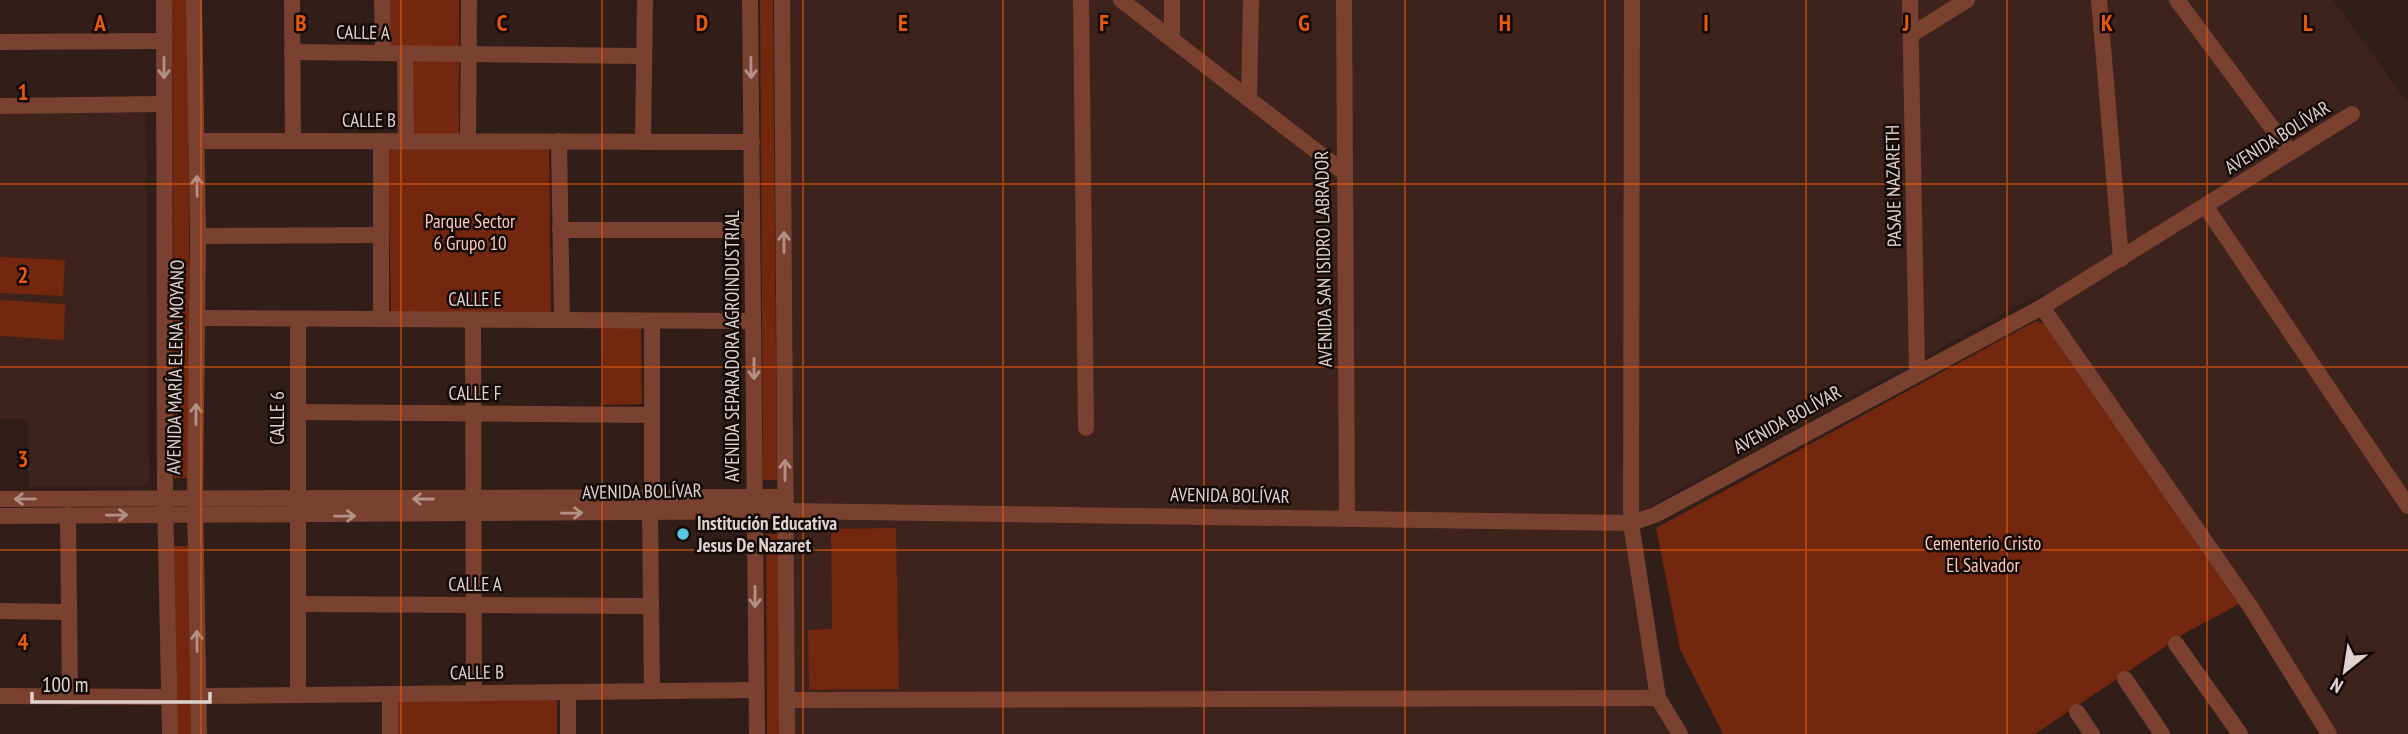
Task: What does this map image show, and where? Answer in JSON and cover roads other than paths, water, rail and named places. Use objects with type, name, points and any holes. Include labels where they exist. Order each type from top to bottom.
[{"type":"street","name":"AVENIDA MARÍA ELENA MOYANO","points":[[164,0],[165,496],[170,734]]},
{"type":"street","name":"AVENIDA MARÍA ELENA MOYANO","points":[[194,0],[198,236],[195,515],[199,734]]},
{"type":"street","points":[[292,0],[293,141]]},
{"type":"street","points":[[382,0],[383,53]]},
{"type":"street","points":[[468,141],[469,0]]},
{"type":"street","points":[[643,141],[642,56],[645,0]]},
{"type":"street","name":"AVENIDA SEPARADORA AGROINDUSTRIAL","points":[[750,0],[757,734]]},
{"type":"street","points":[[782,0],[787,734]]},
{"type":"street","points":[[1081,0],[1086,428]]},
{"type":"street","points":[[1121,0],[1342,171]]},
{"type":"street","points":[[1172,0],[1172,39]]},
{"type":"street","points":[[1249,99],[1251,0]]},
{"type":"street","name":"AVENIDA SAN ISIDRO LABRADOR","points":[[1343,0],[1342,171],[1347,517]]},
{"type":"street","points":[[1632,0],[1631,523],[1658,698],[1680,734]]},
{"type":"street","name":"PASAJE NAZARETH","points":[[1910,0],[1917,372]]},
{"type":"street","points":[[1911,36],[1967,0]]},
{"type":"street","points":[[2099,0],[2120,259]]},
{"type":"street","points":[[2177,0],[2290,152]]},
{"type":"street","points":[[0,42],[164,41]]},
{"type":"street","name":"CALLE A","points":[[292,52],[642,56]]},
{"type":"street","points":[[405,54],[406,141]]},
{"type":"street","points":[[0,106],[164,104]]},
{"type":"street","name":"AVENIDA BOLÍVAR","points":[[0,516],[195,515],[298,508],[786,504],[1631,523],[1655,515],[2042,307],[2352,114]]},
{"type":"street","name":"CALLE B","points":[[197,141],[752,142]]},
{"type":"street","points":[[381,141],[381,319]]},
{"type":"street","points":[[559,141],[562,320]]},
{"type":"street","points":[[2206,207],[2408,506]]},
{"type":"street","points":[[560,230],[752,230]]},
{"type":"street","points":[[198,236],[381,235]]},
{"type":"street","points":[[2042,307],[2250,606],[2329,734]]},
{"type":"street","name":"CALLE E","points":[[197,318],[753,321]]},
{"type":"street","name":"CALLE 6","points":[[298,319],[298,695]]},
{"type":"street","points":[[474,320],[474,693]]},
{"type":"street","points":[[652,321],[652,691]]},
{"type":"street","name":"CALLE F","points":[[298,412],[652,415]]},
{"type":"street","name":"AVENIDA BOLÍVAR","points":[[0,499],[165,496],[298,508]]},
{"type":"street","points":[[68,515],[70,696]]},
{"type":"street","name":"CALLE A","points":[[298,604],[651,606]]},
{"type":"street","points":[[0,611],[69,612]]},
{"type":"street","points":[[2176,644],[2240,734]]},
{"type":"street","points":[[2125,679],[2162,734]]},
{"type":"street","name":"CALLE B","points":[[199,696],[756,690]]},
{"type":"street","points":[[568,692],[568,734]]},
{"type":"street","points":[[390,694],[390,734]]},
{"type":"street","points":[[0,696],[169,697]]},
{"type":"street","points":[[787,699],[1658,698]]},
{"type":"street","points":[[2077,712],[2092,734]]},
{"type":"place","name":"Institución Educativa Jesus De Nazaret","points":[[683,534]]},
{"type":"park label","name":"Parque Sector 6 Grupo 10","points":[[470,232]]},
{"type":"park label","name":"Cementerio Cristo El Salvador","points":[[1983,554]]}]
